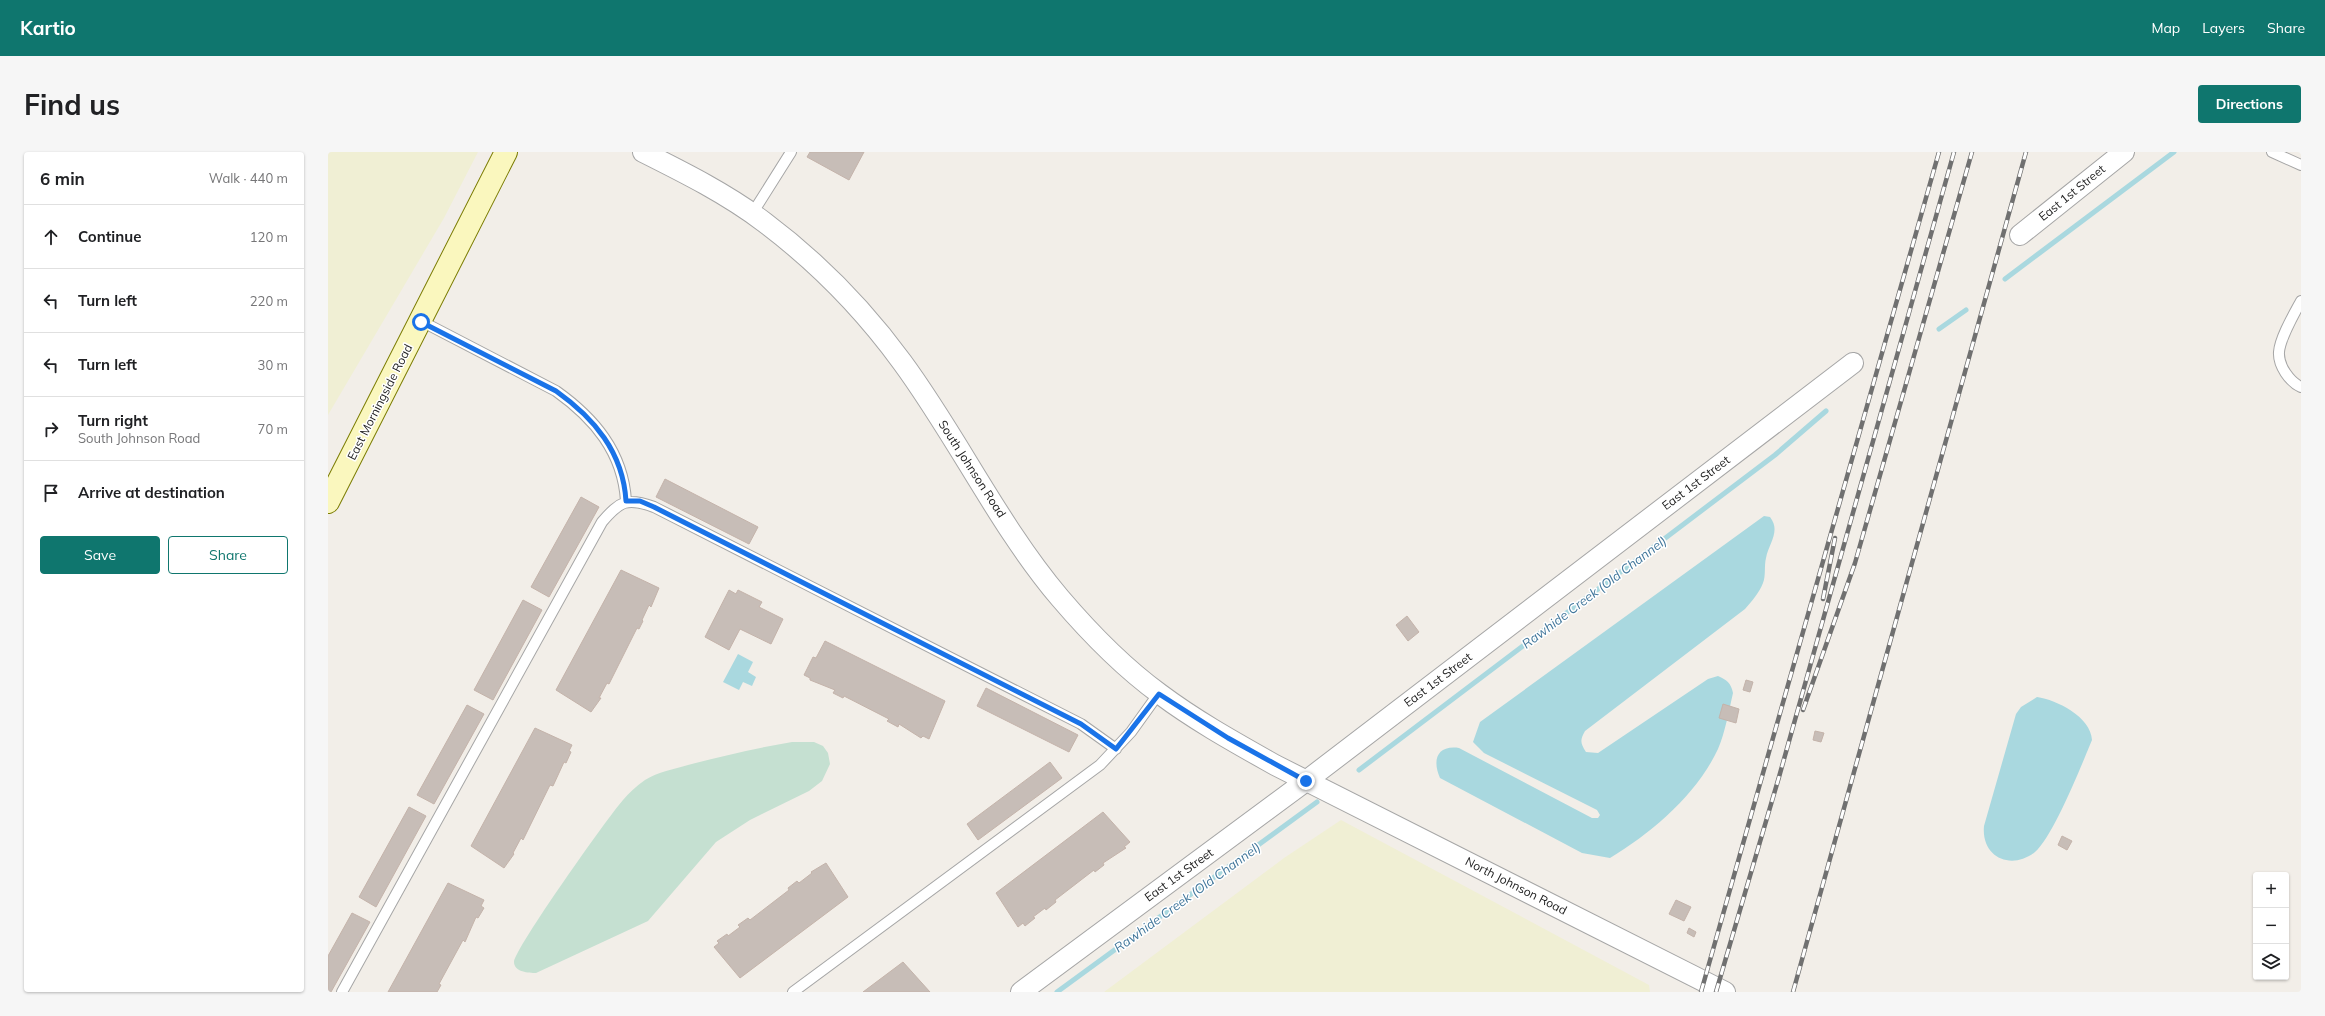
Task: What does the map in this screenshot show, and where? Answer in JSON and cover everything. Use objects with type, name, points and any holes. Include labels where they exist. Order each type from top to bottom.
[{"type":"street","name":"East Morningside Road","points":[[328,502],[421,322],[506,152]]},
{"type":"street","name":"South Johnson Road","points":[[643,152],[717,191],[752,214],[818,267],[860,311],[902,362],[1020,544],[1059,597],[1117,658],[1159,694],[1228,738],[1306,781]]},
{"type":"street","name":"East 1st Street","points":[[2020,235],[2124,152]]},
{"type":"street","name":"East 1st Street","points":[[1021,992],[1306,781],[1853,363]]},
{"type":"street","name":"North Johnson Road","points":[[1306,781],[1725,992]]},
{"type":"lane","points":[[752,214],[791,152]]},
{"type":"lane","points":[[2272,152],[2301,165]]},
{"type":"lane","points":[[2301,301],[2278,352],[2281,364],[2293,383],[2301,387]]},
{"type":"lane","points":[[421,322],[556,391],[572,402],[599,430],[611,447],[625,481],[626,501]]},
{"type":"lane","points":[[342,992],[602,522],[614,508],[626,501],[640,501],[734,547],[1081,724],[1116,749]]},
{"type":"lane","points":[[793,992],[1100,765],[1116,749],[1159,694]]},
{"type":"green space","points":[[328,152],[478,152],[444,218],[328,415]]},
{"type":"green space","points":[[792,742],[814,742],[823,746],[828,753],[830,764],[822,781],[809,791],[750,820],[716,842],[648,921],[536,973],[522,971],[516,968],[514,962],[529,933],[582,855],[614,811],[628,795],[645,780],[672,769],[740,752]]},
{"type":"green space","points":[[1341,820],[1649,985],[1650,992],[1104,992],[1284,858]]},
{"type":"water","points":[[1764,516],[1770,517],[1773,522],[1774,532],[1767,553],[1763,583],[1750,603],[1745,609],[1585,731],[1582,737],[1581,742],[1586,752],[1598,753],[1708,679],[1718,676],[1728,682],[1733,693],[1725,729],[1718,749],[1709,766],[1686,796],[1658,824],[1610,858],[1582,853],[1440,778],[1436,765],[1438,755],[1441,751],[1446,749],[1459,748],[1592,818],[1598,818],[1600,815],[1597,810],[1484,753],[1473,742],[1480,722]]},
{"type":"water","points":[[738,654],[753,662],[748,672],[756,677],[752,686],[743,682],[739,690],[723,682]]},
{"type":"water","points":[[2037,697],[2054,702],[2072,711],[2086,724],[2092,740],[2058,816],[2042,844],[2035,852],[2026,858],[2008,860],[1999,858],[1992,853],[1987,846],[1984,837],[1984,826],[2016,714],[2021,707]]},
{"type":"building","points":[[810,152],[864,152],[849,180],[807,157]]},
{"type":"building","points":[[665,479],[758,527],[749,544],[656,497]]},
{"type":"building","points":[[581,497],[599,507],[549,597],[531,587]]},
{"type":"building","points":[[621,570],[659,588],[651,607],[649,605],[639,629],[637,628],[609,684],[607,683],[599,698],[601,698],[591,712],[556,690]]},
{"type":"building","points":[[729,590],[736,594],[738,590],[762,602],[759,607],[783,619],[771,644],[740,629],[729,650],[705,637]]},
{"type":"building","points":[[523,600],[542,610],[493,700],[474,690]]},
{"type":"building","points":[[1407,616],[1419,632],[1408,641],[1396,625]]},
{"type":"building","points":[[825,641],[945,701],[929,739],[923,736],[921,738],[899,724],[898,727],[887,721],[889,719],[844,696],[843,698],[833,693],[835,690],[810,680],[810,678],[804,675],[813,657],[816,658]]},
{"type":"building","points":[[1746,680],[1753,682],[1750,692],[1743,690]]},
{"type":"building","points":[[986,688],[1078,735],[1069,752],[977,706]]},
{"type":"building","points":[[1723,704],[1739,709],[1736,723],[1719,718]]},
{"type":"building","points":[[467,705],[484,714],[434,804],[417,795]]},
{"type":"building","points":[[535,728],[572,745],[569,751],[571,752],[566,763],[564,762],[553,786],[550,785],[523,840],[521,838],[513,853],[514,854],[504,868],[471,846]]},
{"type":"building","points":[[1815,731],[1824,733],[1821,742],[1813,740]]},
{"type":"building","points":[[1050,762],[1062,778],[978,840],[967,824]]},
{"type":"building","points":[[409,807],[426,816],[376,907],[359,897]]},
{"type":"building","points":[[1103,812],[1130,842],[1124,847],[1126,848],[1103,863],[1104,865],[1095,872],[1094,870],[1055,900],[1056,902],[1046,910],[1045,908],[1033,917],[1035,918],[1025,926],[1023,923],[1018,927],[996,893]]},
{"type":"building","points":[[2062,836],[2072,841],[2067,850],[2058,845]]},
{"type":"building","points":[[826,863],[848,897],[740,978],[714,947],[719,943],[717,941],[727,934],[728,936],[740,927],[738,925],[748,918],[750,920],[789,890],[788,888],[797,881],[799,883],[812,873],[811,872]]},
{"type":"building","points":[[448,883],[484,900],[481,906],[484,908],[478,918],[476,917],[465,942],[463,940],[439,984],[441,985],[437,992],[388,992]]},
{"type":"building","points":[[1676,900],[1691,907],[1684,921],[1669,914]]},
{"type":"building","points":[[352,913],[370,922],[331,992],[328,992],[328,956]]},
{"type":"building","points":[[1689,928],[1696,932],[1694,937],[1687,933]]},
{"type":"building","points":[[903,962],[930,992],[863,992]]},
{"type":"waterway","name":"Rawhide Creek (Old Channel)","points":[[2005,279],[2174,152]]},
{"type":"waterway","name":"Rawhide Creek (Old Channel)","points":[[1939,329],[1966,310]]},
{"type":"waterway","name":"Rawhide Creek (Old Channel)","points":[[1359,770],[1775,455],[1826,411]]},
{"type":"waterway","name":"Rawhide Creek (Old Channel)","points":[[1057,992],[1317,802]]},
{"type":"railway","points":[[1701,992],[1939,152]]},
{"type":"railway","points":[[1716,992],[1779,777],[1954,152]]},
{"type":"railway","points":[[1803,710],[1855,563],[1972,152]]},
{"type":"railway","points":[[1793,992],[2026,152]]},
{"type":"railway","points":[[1823,599],[1835,538]]},
{"type":"route","points":[[421,322],[556,391],[572,402],[587,416],[611,447],[619,462],[625,481],[626,501],[640,501],[654,507],[740,550],[1081,724],[1092,730],[1116,749],[1131,732],[1159,694],[1228,738],[1306,781]]}]
